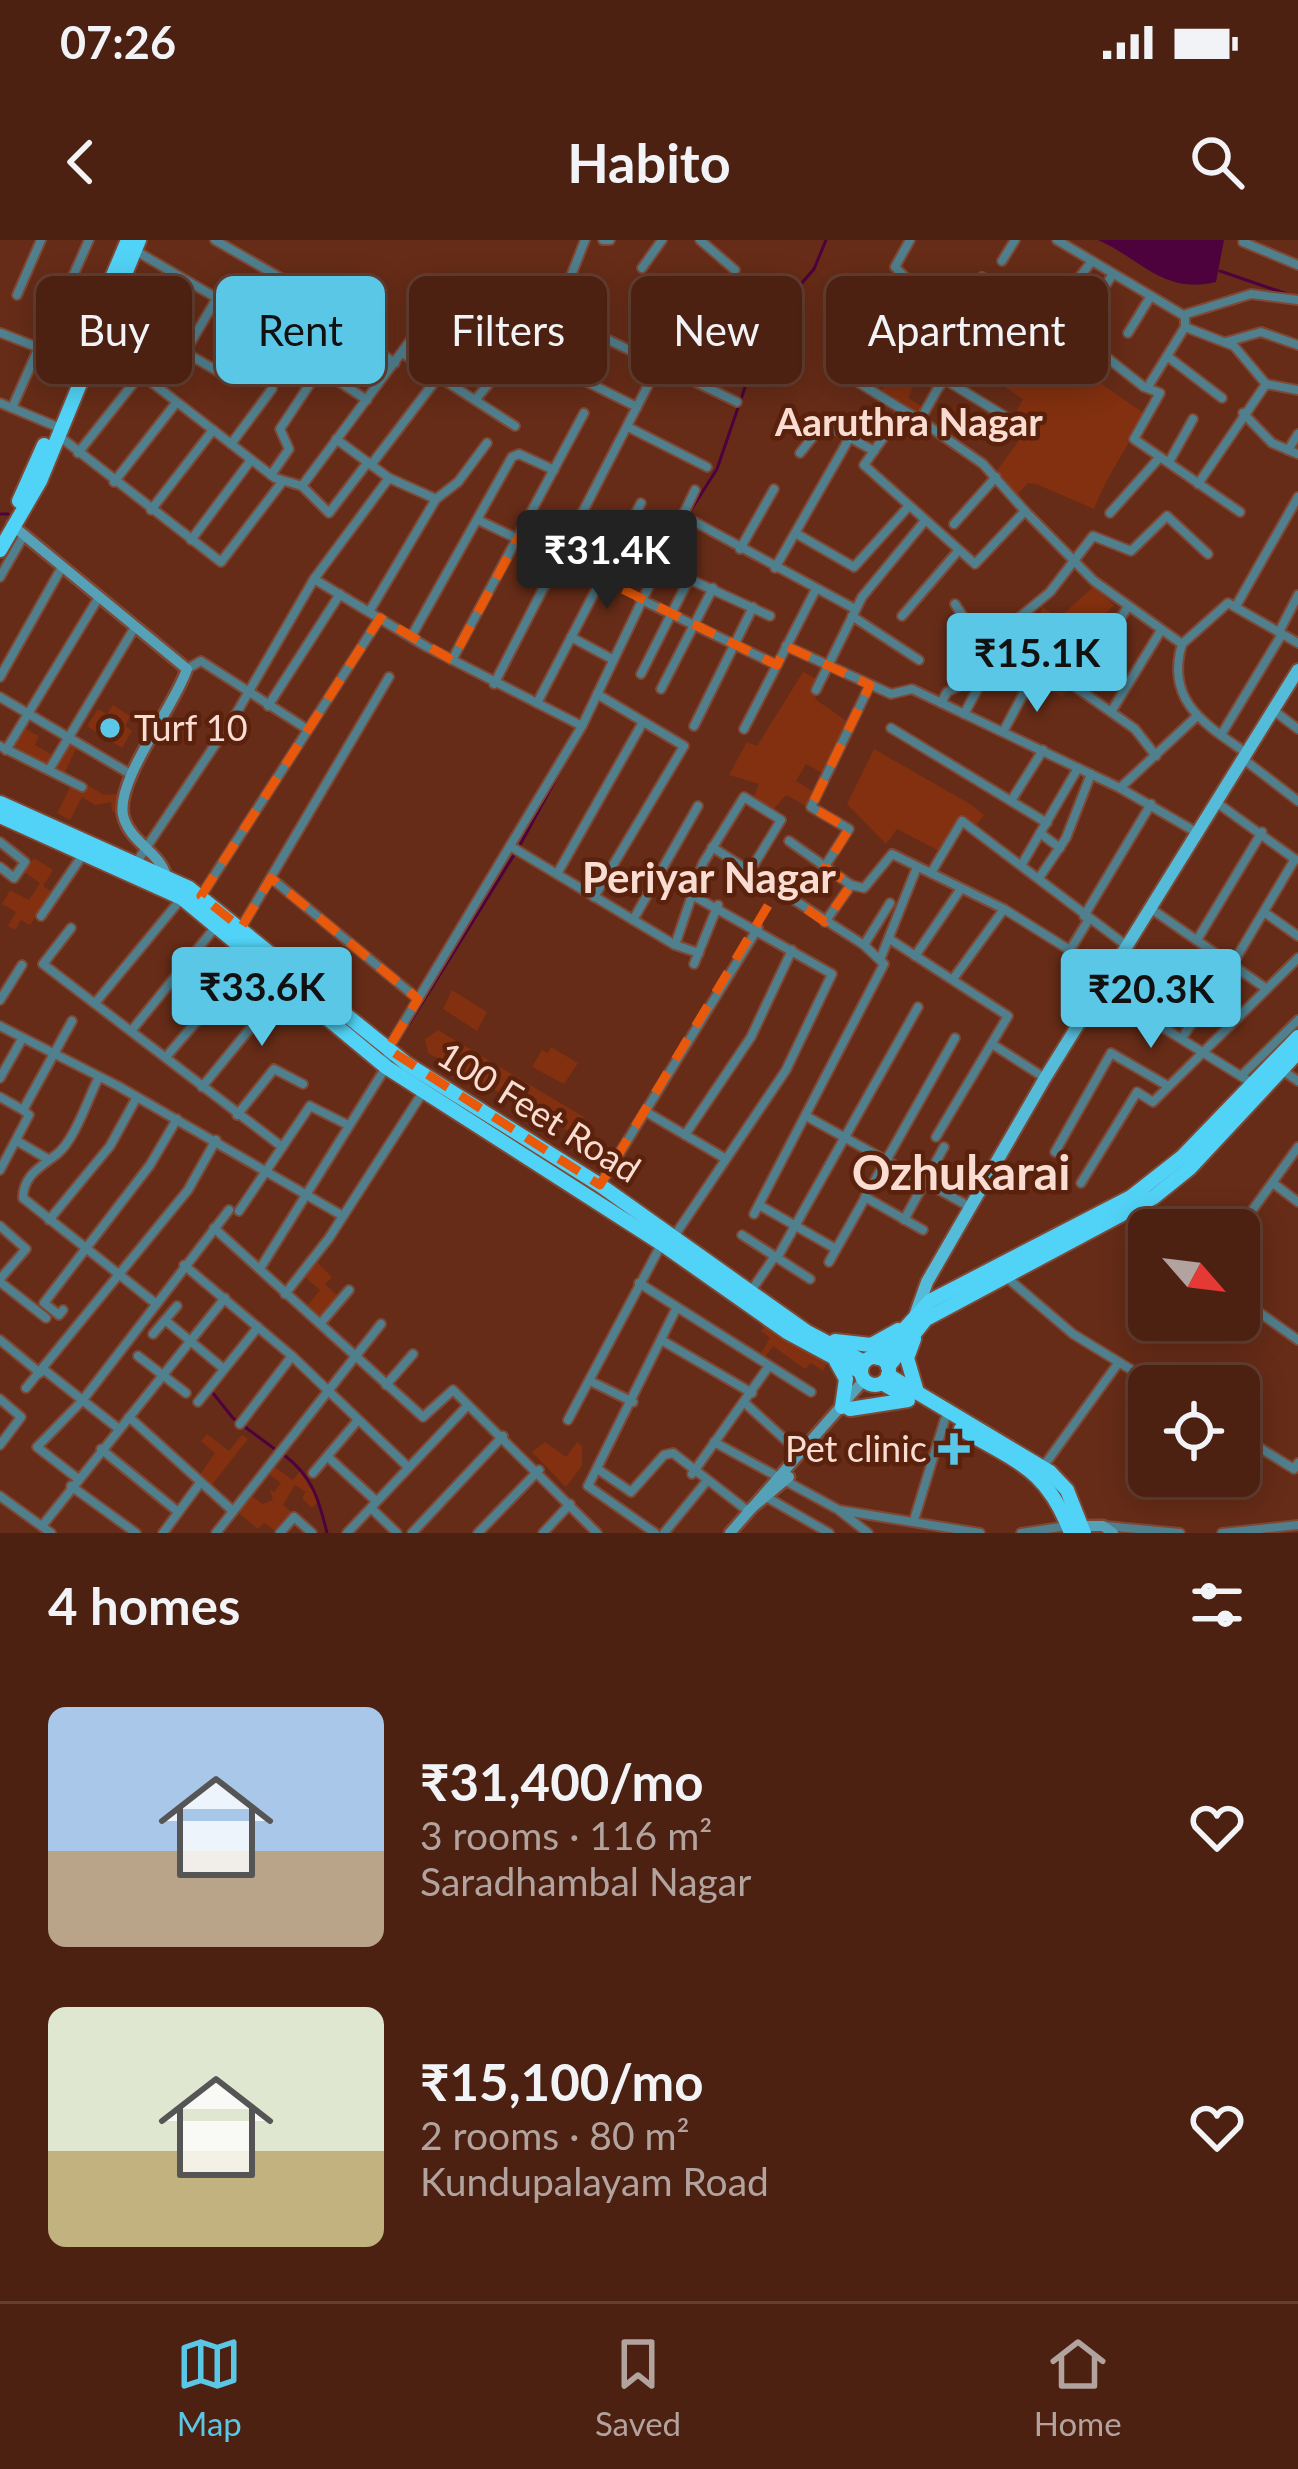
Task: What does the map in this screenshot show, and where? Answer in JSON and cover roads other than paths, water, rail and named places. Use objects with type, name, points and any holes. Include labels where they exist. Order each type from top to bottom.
[{"type":"highway","points":[[121,276],[134,243]]},
{"type":"highway","points":[[118,276],[134,243]]},
{"type":"highway","points":[[57,429],[70,384]]},
{"type":"highway","points":[[0,550],[76,384]]},
{"type":"highway","points":[[0,538],[12,526]]},
{"type":"highway","name":"100 Feet Road","points":[[1,816],[140,856],[201,896],[388,1048],[601,1185],[787,1333],[874,1373]]},
{"type":"highway","name":"100 Feet Road","points":[[1,816],[182,898],[386,1067],[751,1291],[874,1373]]},
{"type":"highway","points":[[807,1332],[860,1346],[1154,1197],[1190,1168],[1298,1037]]},
{"type":"highway","points":[[1076,1529],[1067,1490],[1043,1467],[874,1373],[916,1321],[1132,1197],[1182,1157],[1246,1080],[1298,1052]]},
{"type":"highway","points":[[916,1321],[907,1358],[915,1396],[1042,1479],[1076,1529]]},
{"type":"highway","points":[[833,1358],[846,1379],[846,1408],[915,1396]]},
{"type":"main road","points":[[916,1321],[925,1291],[1045,1078],[1298,670]]},
{"type":"street","points":[[17,296],[41,240]]},
{"type":"street","points":[[73,276],[89,240]]},
{"type":"street","points":[[214,240],[276,276]]},
{"type":"street","points":[[585,240],[559,313],[631,350]]},
{"type":"street","points":[[642,268],[662,240]]},
{"type":"street","points":[[905,276],[895,267],[910,240]]},
{"type":"street","points":[[1002,261],[1015,240]]},
{"type":"street","points":[[1057,240],[1185,315],[1240,296],[1298,300]]},
{"type":"street","points":[[706,242],[735,270]]},
{"type":"street","points":[[1243,242],[1298,265]]},
{"type":"street","points":[[134,243],[216,297]]},
{"type":"street","points":[[1081,276],[1092,261]]},
{"type":"street","points":[[1108,282],[1113,274]]},
{"type":"street","points":[[1128,333],[1149,298]]},
{"type":"street","points":[[192,340],[216,300]]},
{"type":"street","points":[[1108,358],[1144,387],[1149,385],[1185,327],[1185,315]]},
{"type":"street","points":[[1185,327],[1225,342],[1266,384],[1298,390]]},
{"type":"street","points":[[1225,342],[1261,332],[1298,345]]},
{"type":"street","points":[[1,333],[36,346]]},
{"type":"street","points":[[302,485],[409,343]]},
{"type":"street","points":[[402,353],[409,357]]},
{"type":"street","points":[[12,408],[36,354]]},
{"type":"street","points":[[1167,356],[1222,398]]},
{"type":"street","points":[[385,357],[395,363]]},
{"type":"street","points":[[78,453],[133,384]]},
{"type":"street","points":[[152,384],[271,475],[302,485],[329,513],[433,384]]},
{"type":"street","points":[[271,475],[289,449],[280,429],[311,384]]},
{"type":"street","points":[[342,384],[367,400]]},
{"type":"street","points":[[451,384],[514,426]]},
{"type":"street","points":[[475,400],[489,384]]},
{"type":"street","points":[[592,384],[637,407]]},
{"type":"street","points":[[494,684],[649,384]]},
{"type":"street","points":[[700,384],[737,402]]},
{"type":"street","points":[[861,384],[996,476],[1075,563],[1127,608],[1182,644]]},
{"type":"street","points":[[920,420],[941,384]]},
{"type":"street","points":[[946,384],[1006,417]]},
{"type":"street","points":[[1194,481],[1266,384]]},
{"type":"street","points":[[1149,385],[1160,393],[1135,439],[1240,512]]},
{"type":"street","points":[[231,444],[272,389]]},
{"type":"street","points":[[114,482],[177,402]]},
{"type":"street","points":[[0,403],[57,429],[78,453],[221,562],[282,482]]},
{"type":"street","points":[[903,410],[865,466],[923,523],[977,564],[1025,511]]},
{"type":"street","points":[[452,660],[584,413]]},
{"type":"street","points":[[1243,413],[1271,443],[1293,452],[1298,434]]},
{"type":"street","points":[[1110,513],[1164,459],[1193,419]]},
{"type":"street","points":[[800,453],[824,423],[874,451]]},
{"type":"street","points":[[628,427],[707,467]]},
{"type":"street","points":[[151,509],[213,430]]},
{"type":"street","points":[[775,568],[850,437]]},
{"type":"street","points":[[336,439],[389,478],[436,500]]},
{"type":"street","points":[[369,612],[436,500],[458,482],[487,443]]},
{"type":"street","points":[[411,637],[515,454],[554,470]]},
{"type":"street","points":[[191,540],[252,459]]},
{"type":"street","points":[[954,524],[996,476]]},
{"type":"street","points":[[140,856],[314,579],[389,478]]},
{"type":"street","points":[[740,549],[775,489]]},
{"type":"street","points":[[261,1268],[386,1067],[388,1048],[582,726],[695,490]]},
{"type":"street","points":[[1236,606],[1298,497]]},
{"type":"street","points":[[537,703],[641,503]]},
{"type":"street","points":[[796,533],[854,568],[908,507]]},
{"type":"street","points":[[682,515],[816,589],[919,660]]},
{"type":"street","points":[[975,647],[985,646],[1050,592],[1093,536],[1131,551],[1167,516],[1208,554]]},
{"type":"street","points":[[478,520],[600,578]]},
{"type":"street","points":[[816,690],[854,613],[923,523]]},
{"type":"street","points":[[0,577],[12,526],[187,669]]},
{"type":"street","points":[[902,616],[958,551]]},
{"type":"street","points":[[657,566],[770,616]]},
{"type":"street","points":[[0,677],[62,567]]},
{"type":"street","points":[[314,579],[494,684],[582,726]]},
{"type":"street","points":[[641,674],[686,582]]},
{"type":"street","points":[[661,689],[713,588]]},
{"type":"street","points":[[744,729],[816,589]]},
{"type":"street","points":[[268,706],[340,594]]},
{"type":"street","points":[[1221,735],[1298,595]]},
{"type":"street","points":[[82,787],[3,748],[100,596]]},
{"type":"street","points":[[640,599],[777,665]]},
{"type":"street","points":[[941,703],[946,692],[961,685],[975,647],[974,628],[955,604]]},
{"type":"street","points":[[1298,643],[1236,606],[1224,604],[1182,644],[1181,689],[1195,718],[1298,801]]},
{"type":"street","points":[[694,725],[753,607]]},
{"type":"street","points":[[1127,608],[1078,684],[1156,757]]},
{"type":"street","points":[[201,896],[380,619]]},
{"type":"street","points":[[50,770],[136,626]]},
{"type":"street","points":[[1111,712],[1160,632]]},
{"type":"street","points":[[571,637],[612,659]]},
{"type":"street","points":[[786,646],[891,694],[912,688],[1120,788],[1196,832]]},
{"type":"street","points":[[140,856],[122,810],[133,776],[187,669],[202,662],[307,729]]},
{"type":"street","points":[[241,928],[389,677]]},
{"type":"street","points":[[964,714],[984,677]]},
{"type":"street","points":[[1003,732],[1032,678]]},
{"type":"street","points":[[825,866],[849,829],[811,807],[870,685]]},
{"type":"street","points":[[594,897],[684,746],[597,694]]},
{"type":"street","points":[[0,697],[133,776]]},
{"type":"street","points":[[1273,710],[1298,729]]},
{"type":"street","points":[[1120,788],[1195,718]]},
{"type":"street","points":[[557,874],[643,722]]},
{"type":"street","points":[[891,728],[1046,823]]},
{"type":"street","points":[[1011,801],[1043,750]]},
{"type":"street","points":[[1022,863],[1078,768]]},
{"type":"street","points":[[1039,878],[1060,848],[1090,774]]},
{"type":"street","points":[[675,945],[712,847],[741,798],[780,817],[750,871]]},
{"type":"street","points":[[1215,802],[1297,860],[1232,965]]},
{"type":"street","points":[[1070,950],[1151,804]]},
{"type":"street","points":[[633,920],[698,806]]},
{"type":"street","points":[[931,873],[962,821],[1126,946]]},
{"type":"street","points":[[1197,940],[1262,832]]},
{"type":"street","points":[[1040,833],[1060,848]]},
{"type":"street","points":[[789,841],[850,885],[864,888],[892,854],[1004,909],[1110,974]]},
{"type":"street","points":[[0,842],[26,862],[14,878],[0,868]]},
{"type":"street","points":[[510,846],[675,945],[699,953]]},
{"type":"street","points":[[712,847],[882,961]]},
{"type":"street","points":[[41,916],[85,852]]},
{"type":"street","points":[[836,1250],[756,1210],[882,961],[917,867]]},
{"type":"street","points":[[271,878],[418,999]]},
{"type":"street","points":[[825,922],[850,885]]},
{"type":"street","points":[[915,956],[960,890]]},
{"type":"street","points":[[568,1420],[639,1283],[786,1070],[832,974],[718,905],[692,895]]},
{"type":"street","points":[[97,1002],[182,898]]},
{"type":"street","points":[[864,945],[890,904]]},
{"type":"street","points":[[694,964],[718,905]]},
{"type":"street","points":[[1150,908],[1264,987]]},
{"type":"street","points":[[953,980],[1004,909]]},
{"type":"street","points":[[1264,912],[1298,936]]},
{"type":"street","points":[[131,1030],[218,924]]},
{"type":"street","points":[[71,928],[43,964],[281,1146]]},
{"type":"street","points":[[601,1185],[758,928]]},
{"type":"street","points":[[891,940],[1008,1016],[936,1137]]},
{"type":"street","points":[[685,1135],[751,1037],[792,950]]},
{"type":"street","points":[[166,1057],[254,954]]},
{"type":"street","points":[[1081,1183],[1137,1092],[1154,1102],[1298,958]]},
{"type":"street","points":[[1150,1018],[1185,959]]},
{"type":"street","points":[[0,1000],[22,965]]},
{"type":"street","points":[[202,1087],[289,983]]},
{"type":"street","points":[[1101,989],[1246,1080],[1298,1019]]},
{"type":"street","points":[[1182,1037],[1211,994]]},
{"type":"street","points":[[751,1291],[796,1227],[918,1007]]},
{"type":"street","points":[[23,1110],[72,1021]]},
{"type":"street","points":[[0,1026],[177,1119],[344,1216]]},
{"type":"street","points":[[829,1262],[956,1038]]},
{"type":"street","points":[[0,1078],[22,1039]]},
{"type":"street","points":[[992,1044],[1045,1078]]},
{"type":"street","points":[[1055,1152],[1111,1053],[1168,1086]]},
{"type":"street","points":[[1277,1066],[1298,1081]]},
{"type":"street","points":[[237,1114],[274,1069],[303,1084]]},
{"type":"street","points":[[99,1077],[59,1152],[46,1158],[22,1192],[155,1303]]},
{"type":"street","points":[[285,1294],[344,1216],[424,1091]]},
{"type":"street","points":[[0,1097],[29,1115],[0,1170]]},
{"type":"street","points":[[50,1220],[110,1146],[137,1097]]},
{"type":"street","points":[[136,1533],[37,1448],[82,1401],[184,1265],[234,1211],[310,1106],[348,1125]]},
{"type":"street","points":[[648,1113],[726,1159]]},
{"type":"street","points":[[806,1116],[970,1212]]},
{"type":"street","points":[[63,1310],[58,1315],[44,1303],[150,1165],[177,1119]]},
{"type":"street","points":[[16,1141],[46,1158]]},
{"type":"street","points":[[26,1388],[188,1190],[216,1141]]},
{"type":"street","points":[[904,1220],[944,1147]]},
{"type":"street","points":[[1254,1209],[1298,1148]]},
{"type":"street","points":[[1273,1183],[1298,1202]]},
{"type":"street","points":[[866,1197],[923,1230]]},
{"type":"street","points":[[0,1226],[26,1249],[0,1280],[46,1318]]},
{"type":"street","points":[[214,1228],[423,1417],[453,1390],[539,1470],[591,1530]]},
{"type":"street","points":[[742,1234],[809,1279]]},
{"type":"street","points":[[184,1265],[292,1355],[407,1466]]},
{"type":"street","points":[[1005,1276],[1073,1334],[1128,1368]]},
{"type":"street","points":[[639,1283],[811,1392]]},
{"type":"street","points":[[320,1324],[349,1290]]},
{"type":"street","points":[[0,1496],[45,1530],[74,1482],[225,1298]]},
{"type":"street","points":[[153,1334],[177,1306]]},
{"type":"street","points":[[677,1307],[588,1486],[660,1533],[706,1483]]},
{"type":"street","points":[[1260,1313],[1298,1340]]},
{"type":"street","points":[[165,1320],[224,1370]]},
{"type":"street","points":[[216,1533],[352,1354],[381,1324]]},
{"type":"street","points":[[198,1402],[258,1327]]},
{"type":"street","points":[[0,1340],[119,1429]]},
{"type":"street","points":[[662,1341],[752,1393]]},
{"type":"street","points":[[386,1385],[413,1354]]},
{"type":"street","points":[[240,1424],[292,1355]]},
{"type":"street","points":[[138,1356],[186,1393]]},
{"type":"street","points":[[1043,1467],[1119,1362]]},
{"type":"street","points":[[692,1474],[769,1366]]},
{"type":"street","points":[[730,1533],[874,1373]]},
{"type":"street","points":[[590,1381],[633,1402]]},
{"type":"street","points":[[0,1399],[20,1417],[0,1444]]},
{"type":"street","points":[[746,1404],[801,1454]]},
{"type":"street","points":[[347,1533],[468,1405]]},
{"type":"street","points":[[748,1511],[768,1498],[801,1454],[846,1408]]},
{"type":"street","points":[[128,1417],[232,1510]]},
{"type":"street","points":[[914,1520],[945,1419]]},
{"type":"street","points":[[313,1473],[358,1420]]},
{"type":"street","points":[[412,1533],[503,1436]]},
{"type":"street","points":[[714,1442],[779,1482],[839,1510],[868,1533]]},
{"type":"street","points":[[1260,1448],[1294,1469],[1298,1463]]},
{"type":"street","points":[[101,1449],[177,1511]]},
{"type":"street","points":[[599,1470],[631,1492],[668,1452],[748,1511]]},
{"type":"street","points":[[328,1456],[397,1533]]},
{"type":"street","points":[[478,1533],[539,1470]]},
{"type":"street","points":[[163,1533],[200,1483]]},
{"type":"street","points":[[768,1498],[829,1533]]},
{"type":"street","points":[[543,1533],[570,1504]]},
{"type":"street","points":[[839,1510],[980,1533]]},
{"type":"street","points":[[280,1533],[294,1517],[312,1533]]},
{"type":"street","points":[[1222,1533],[1298,1526]]},
{"type":"street","points":[[1021,1533],[1076,1529],[1180,1533]]},
{"type":"waterway","points":[[689,513],[717,469],[767,323],[814,269],[826,240]]},
{"type":"waterway","points":[[1220,271],[1290,295]]},
{"type":"waterway","points":[[0,514],[8,514]]},
{"type":"waterway","points":[[520,845],[595,707]]},
{"type":"waterway","points":[[409,1024],[514,855]]},
{"type":"waterway","points":[[212,1392],[233,1418],[276,1450]]},
{"type":"waterway","points":[[284,1455],[313,1489],[327,1533]]},
{"type":"place","name":"Turf 10","points":[[110,728]]},
{"type":"place","name":"Pet clinic","points":[[954,1449]]},
{"type":"district","name":"Aaruthra Nagar","points":[[909,422]]},
{"type":"district","name":"Periyar Nagar","points":[[709,878]]},
{"type":"district","name":"Ozhukarai","points":[[961,1173]]}]
